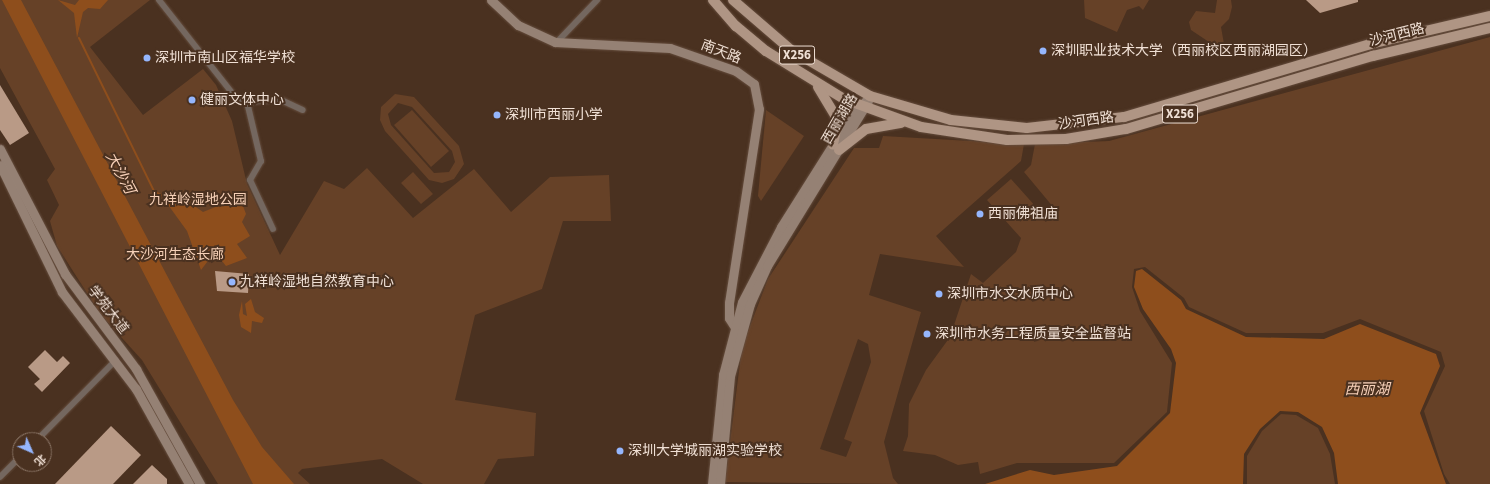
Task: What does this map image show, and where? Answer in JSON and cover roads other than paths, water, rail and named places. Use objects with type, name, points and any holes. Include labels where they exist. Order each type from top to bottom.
[{"type":"main road","name":"沙河西路","points":[[713,0],[736,26],[816,84],[862,107],[906,122],[948,133],[1007,140],[1106,134],[1373,56],[1490,28]]},
{"type":"main road","name":"沙河西路","points":[[733,0],[791,50],[870,96],[925,115],[970,124],[1027,128],[1084,124],[1143,112],[1377,42],[1490,16]]},
{"type":"main road","points":[[816,84],[835,115],[837,130],[836,148]]},
{"type":"main road","points":[[836,148],[866,129],[906,122]]},
{"type":"street","points":[[159,0],[233,95],[247,102],[279,99],[303,110]]},
{"type":"street","name":"南天路","points":[[491,0],[518,25],[555,42],[670,48],[736,71],[754,84],[759,109],[729,303],[729,318],[734,326]]},
{"type":"street","points":[[555,42],[564,38],[598,0]]},
{"type":"street","name":"西丽湖路","points":[[712,484],[722,375],[734,326],[760,264],[870,96]]},
{"type":"street","points":[[247,102],[261,161],[250,180],[273,229]]},
{"type":"street","name":"西丽湖路","points":[[720,484],[730,376],[750,304],[767,266],[836,148]]},
{"type":"street","name":"学苑大道","points":[[0,149],[65,274],[136,369],[163,412],[200,484]]},
{"type":"street","name":"学苑大道","points":[[0,165],[59,286],[116,360],[155,419],[189,484]]},
{"type":"street","points":[[44,432],[116,360]]},
{"type":"street","points":[[0,477],[12,465]]},
{"type":"water","points":[[2,0],[21,0],[233,400],[262,447],[294,484],[253,484]]},
{"type":"water","points":[[58,0],[75,5],[79,0],[108,0],[100,9],[88,8],[83,12],[77,38],[74,13]]},
{"type":"water","points":[[172,195],[180,196],[203,212],[233,200],[243,206],[246,214],[242,222],[250,236],[237,244],[247,258],[226,266],[218,256],[211,257],[201,270],[187,231],[166,202]]},
{"type":"water","name":"西丽湖","points":[[1142,269],[1181,300],[1186,309],[1246,337],[1324,339],[1360,324],[1436,354],[1440,366],[1420,413],[1446,484],[1338,484],[1334,453],[1322,427],[1298,412],[1280,411],[1260,429],[1244,454],[1243,484],[985,484],[1030,470],[1054,475],[1117,466],[1170,413],[1176,363],[1171,349],[1143,309],[1134,287],[1136,271]]},
{"type":"water","points":[[251,299],[255,312],[264,318],[262,323],[252,321],[251,333],[241,327],[239,315],[242,301],[243,314],[247,316],[245,304]]},
{"type":"waterway","points":[[79,38],[154,191],[168,199]]},
{"type":"place","name":"深圳职业技术大学（西丽校区西丽湖园区）","points":[[1043,51]]},
{"type":"place","name":"深圳市南山区福华学校","points":[[147,58]]},
{"type":"place","name":"健丽文体中心","points":[[192,100]]},
{"type":"place","name":"深圳市西丽小学","points":[[497,115]]},
{"type":"place","name":"西丽佛祖庙","points":[[980,214]]},
{"type":"place","name":"九祥岭湿地自然教育中心","points":[[232,282]]},
{"type":"place","name":"深圳市水文水质中心","points":[[939,294]]},
{"type":"place","name":"深圳市水务工程质量安全监督站","points":[[927,334]]},
{"type":"place","name":"深圳大学城丽湖实验学校","points":[[620,451]]},
{"type":"water label","name":"大沙河","points":[[120,173]]},
{"type":"park label","name":"九祥岭湿地公园","points":[[198,200]]},
{"type":"park label","name":"大沙河生态长廊","points":[[175,255]]}]
